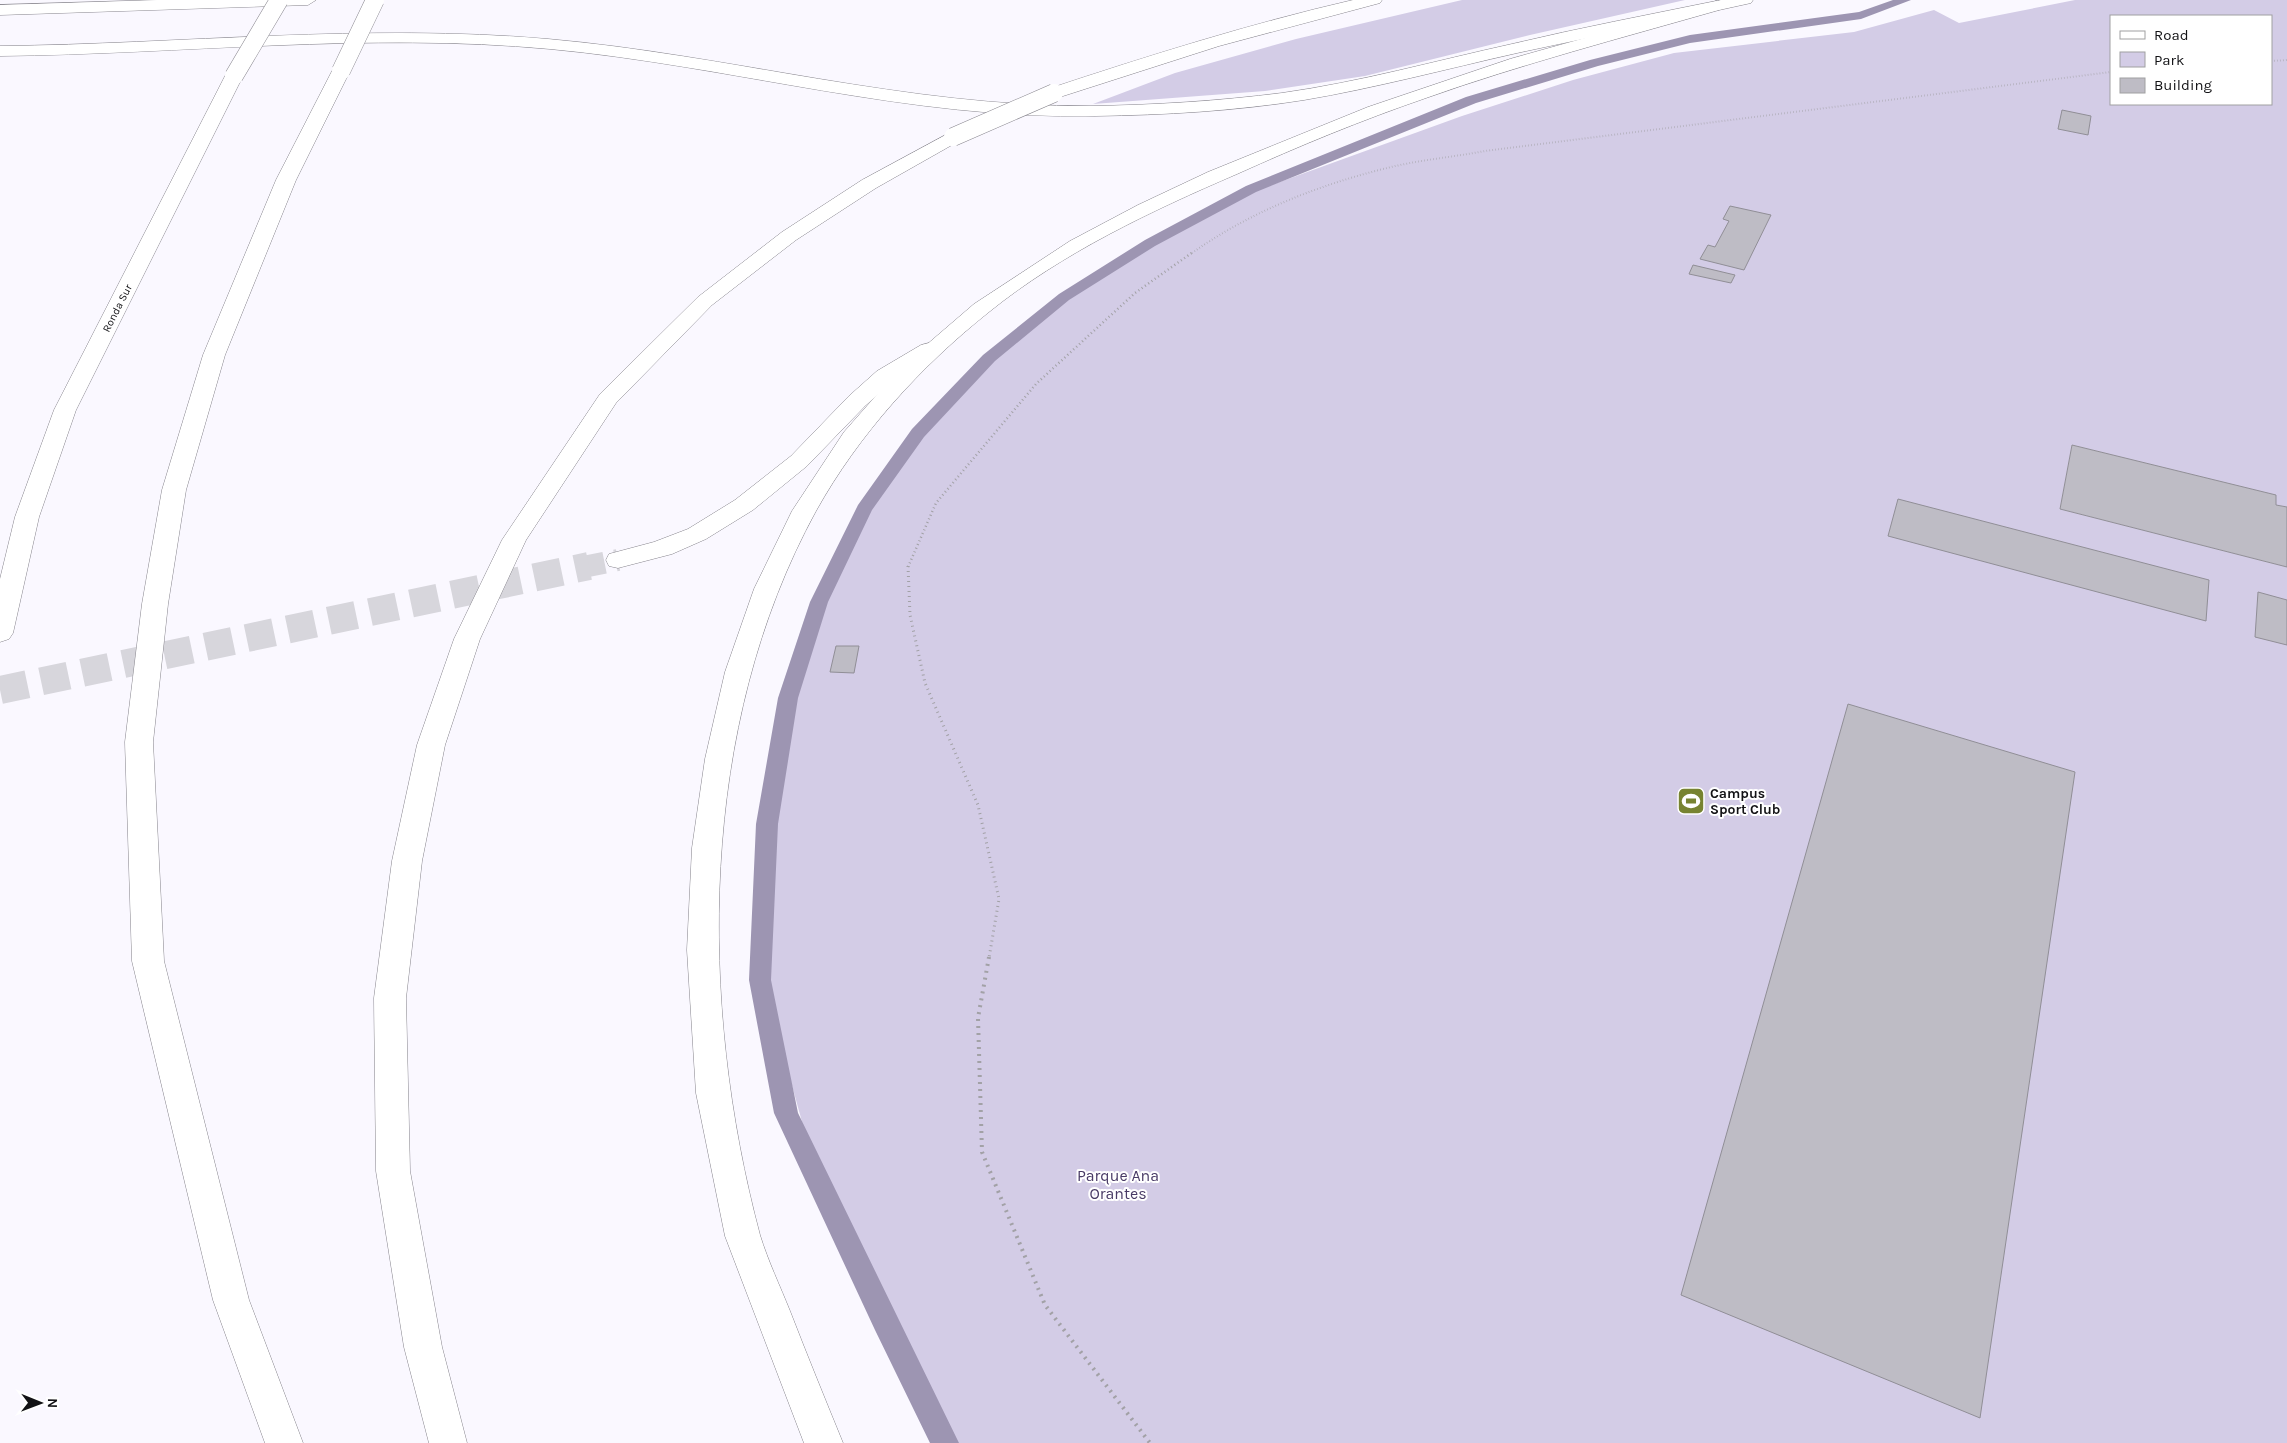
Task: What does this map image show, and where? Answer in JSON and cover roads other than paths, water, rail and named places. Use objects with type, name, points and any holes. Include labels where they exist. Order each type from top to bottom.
[{"type":"main road","name":"Ronda Sur","points":[[0,634],[27,517],[65,410],[234,76],[278,0]]},
{"type":"main road","points":[[0,10],[308,0]]},
{"type":"main road","points":[[284,1443],[231,1300],[148,961],[139,742],[155,604],[174,490],[212,364],[286,180],[342,71],[375,0]]},
{"type":"main road","points":[[448,1443],[423,1347],[393,1171],[390,998],[408,861],[431,746],[467,639],[514,540],[608,399],[705,300],[789,236],[869,184],[953,137],[1054,93],[1167,54],[1296,18],[1374,0]]},
{"type":"main road","points":[[0,51],[56,51],[311,40],[467,40],[549,44],[834,89],[969,107],[1086,111],[1208,105],[1304,94],[1426,70],[1511,49],[1745,0]]},
{"type":"main road","points":[[824,1443],[807,1405],[745,1243],[714,1095],[702,942],[708,846],[716,766],[733,683],[767,584],[795,526],[822,478],[872,411],[929,350],[981,308],[1075,246],[1145,208],[1212,177],[1343,122],[1447,85],[1528,59],[1716,6]]},
{"type":"main road","points":[[618,560],[663,548],[697,534],[744,505],[799,461],[857,401],[885,376],[929,350]]},
{"type":"waterway","points":[[945,1443],[884,1321],[786,1113],[760,980],[767,824],[788,698],[819,602],[864,509],[918,433],[989,358],[1064,297],[1150,243],[1251,189],[1370,139],[1471,100],[1594,63],[1690,39],[1861,15],[1905,0]]},
{"type":"tunnel","points":[[583,567],[618,560]]},
{"type":"tunnel","points":[[0,690],[589,566]]},
{"type":"place","name":"Campus Sport Club","points":[[1691,801]]},
{"type":"park label","name":"Parque Ana Orantes","points":[[1118,1184]]}]
